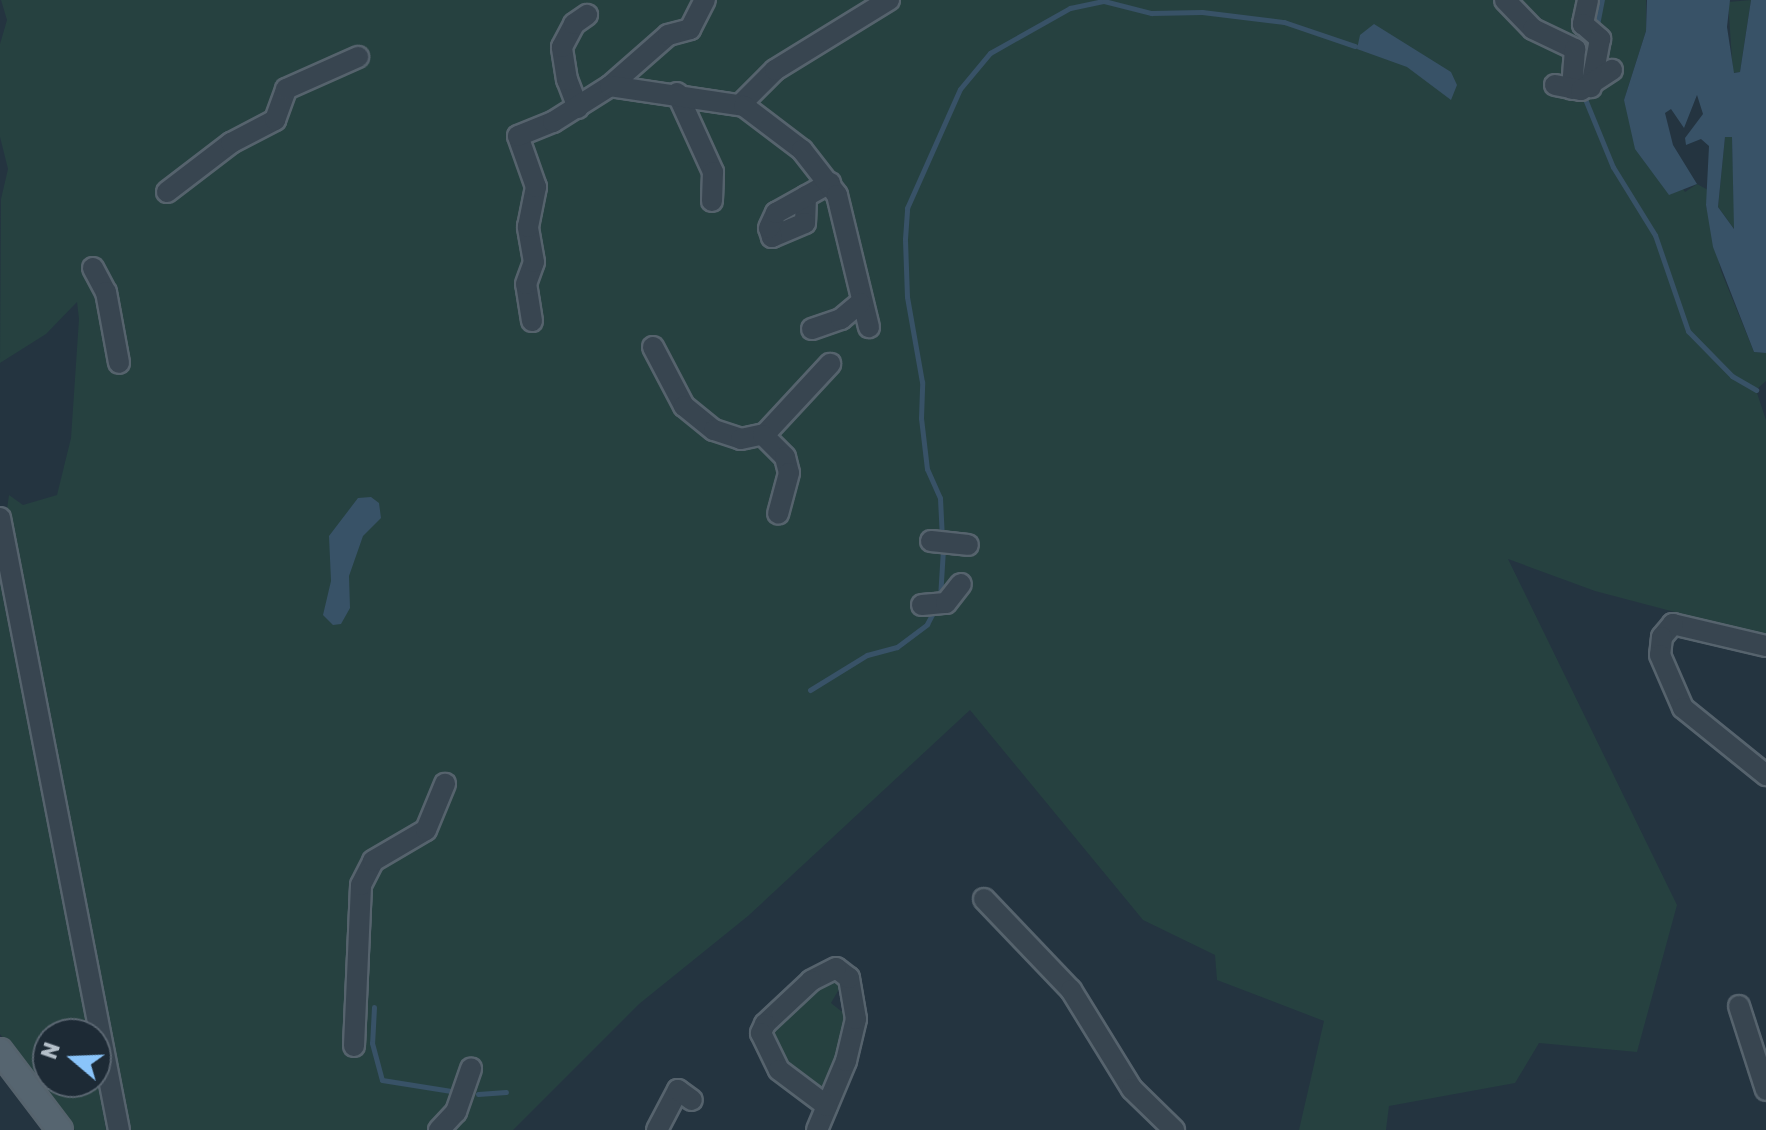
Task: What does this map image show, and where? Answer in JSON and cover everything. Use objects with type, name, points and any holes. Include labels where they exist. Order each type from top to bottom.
[{"type":"main road","points":[[0,1051],[60,1130]]},
{"type":"street","points":[[532,321],[526,284],[534,262],[528,227],[536,187],[518,136],[578,108],[610,86],[668,35],[690,29],[705,0]]},
{"type":"street","points":[[740,105],[775,70],[889,0]]},
{"type":"street","points":[[1505,0],[1533,29],[1575,49],[1578,87]]},
{"type":"street","points":[[1578,87],[1594,35],[1583,24],[1588,0]]},
{"type":"street","points":[[578,108],[567,80],[562,47],[574,24],[587,15]]},
{"type":"street","points":[[167,192],[231,143],[275,120],[286,89],[358,57]]},
{"type":"street","points":[[1578,87],[1612,70]]},
{"type":"street","points":[[610,86],[677,93],[740,105],[786,136],[830,183],[842,211],[860,303],[869,327]]},
{"type":"street","points":[[677,93],[713,172],[712,201]]},
{"type":"street","points":[[806,196],[830,183]]},
{"type":"street","points":[[93,268],[106,292],[119,363]]},
{"type":"street","points":[[812,329],[841,319],[860,303]]},
{"type":"street","points":[[653,347],[677,398],[714,430],[741,439],[763,435],[830,364]]},
{"type":"street","points":[[763,435],[785,457],[789,473],[778,514]]},
{"type":"street","points":[[0,518],[119,1130]]},
{"type":"street","points":[[933,603],[961,584]]},
{"type":"street","points":[[1766,646],[1673,624],[1662,637],[1660,655],[1683,708],[1766,775]]},
{"type":"street","points":[[354,1046],[361,885],[373,861],[426,830],[445,784]]},
{"type":"street","points":[[984,899],[1071,990],[1132,1089],[1174,1130]]},
{"type":"street","points":[[817,1130],[827,1106],[856,1019],[849,978],[836,968],[811,981],[765,1024],[761,1033],[779,1070],[827,1106]]},
{"type":"street","points":[[1739,1006],[1766,1090]]},
{"type":"street","points":[[439,1130],[456,1112],[471,1069]]},
{"type":"street","points":[[657,1130],[678,1090],[692,1100]]},
{"type":"green space","points":[[1,0],[1646,0],[1646,31],[1624,100],[1685,192],[1697,184],[1710,191],[1706,205],[1721,271],[1754,352],[1766,353],[1766,381],[1756,390],[1766,420],[1766,636],[1595,591],[1508,559],[1677,905],[1637,1052],[1539,1043],[1515,1083],[1389,1106],[1386,1130],[1299,1130],[1324,1021],[1217,980],[1215,955],[1143,920],[970,710],[748,916],[639,1004],[513,1130],[130,1130],[112,1039],[112,1018],[108,1018],[7,509],[9,495],[23,505],[57,495],[71,438],[79,319],[77,302],[46,334],[0,363],[1,199],[8,169],[0,137],[0,44],[7,20]]},
{"type":"green space","points":[[1751,0],[1740,72],[1733,73],[1728,2]]},
{"type":"green space","points":[[1725,137],[1732,137],[1735,230],[1718,207]]},
{"type":"green space","points":[[0,583],[87,1018],[32,1018],[32,1075],[0,1034]]},
{"type":"green space","points":[[831,978],[842,984],[831,1003],[841,1011],[847,1009],[844,1044],[822,1091],[779,1058],[770,1031]]},
{"type":"green space","points":[[50,1098],[101,1098],[106,1130],[75,1130]]},
{"type":"water","points":[[1647,0],[1730,0],[1727,27],[1734,73],[1740,72],[1751,0],[1766,0],[1766,353],[1754,352],[1713,247],[1706,205],[1709,146],[1701,139],[1686,145],[1685,138],[1703,114],[1697,95],[1684,128],[1671,109],[1665,113],[1673,145],[1697,184],[1669,195],[1635,149],[1624,100],[1646,31]],"holes":[[[1725,137],[1732,137],[1734,229],[1718,207]]]},
{"type":"water","points":[[1374,24],[1451,72],[1457,85],[1451,100],[1407,67],[1357,49],[1360,35]]},
{"type":"water","points":[[371,497],[379,503],[381,518],[363,536],[349,576],[350,608],[341,624],[333,625],[323,615],[331,581],[329,536],[358,498]]},
{"type":"waterway","points":[[1596,30],[1602,0]]},
{"type":"waterway","points":[[942,539],[940,498],[927,469],[921,418],[922,382],[907,297],[907,208],[960,89],[990,53],[1070,8],[1104,1],[1151,13],[1202,12],[1284,22],[1355,46]]},
{"type":"waterway","points":[[1583,94],[1613,167],[1655,235],[1688,331],[1732,376],[1756,390]]},
{"type":"waterway","points":[[940,598],[943,549]]},
{"type":"waterway","points":[[810,690],[867,655],[897,647],[927,624],[934,611]]},
{"type":"waterway","points":[[374,1007],[372,1043],[382,1080],[451,1091]]},
{"type":"waterway","points":[[478,1094],[506,1092]]}]
